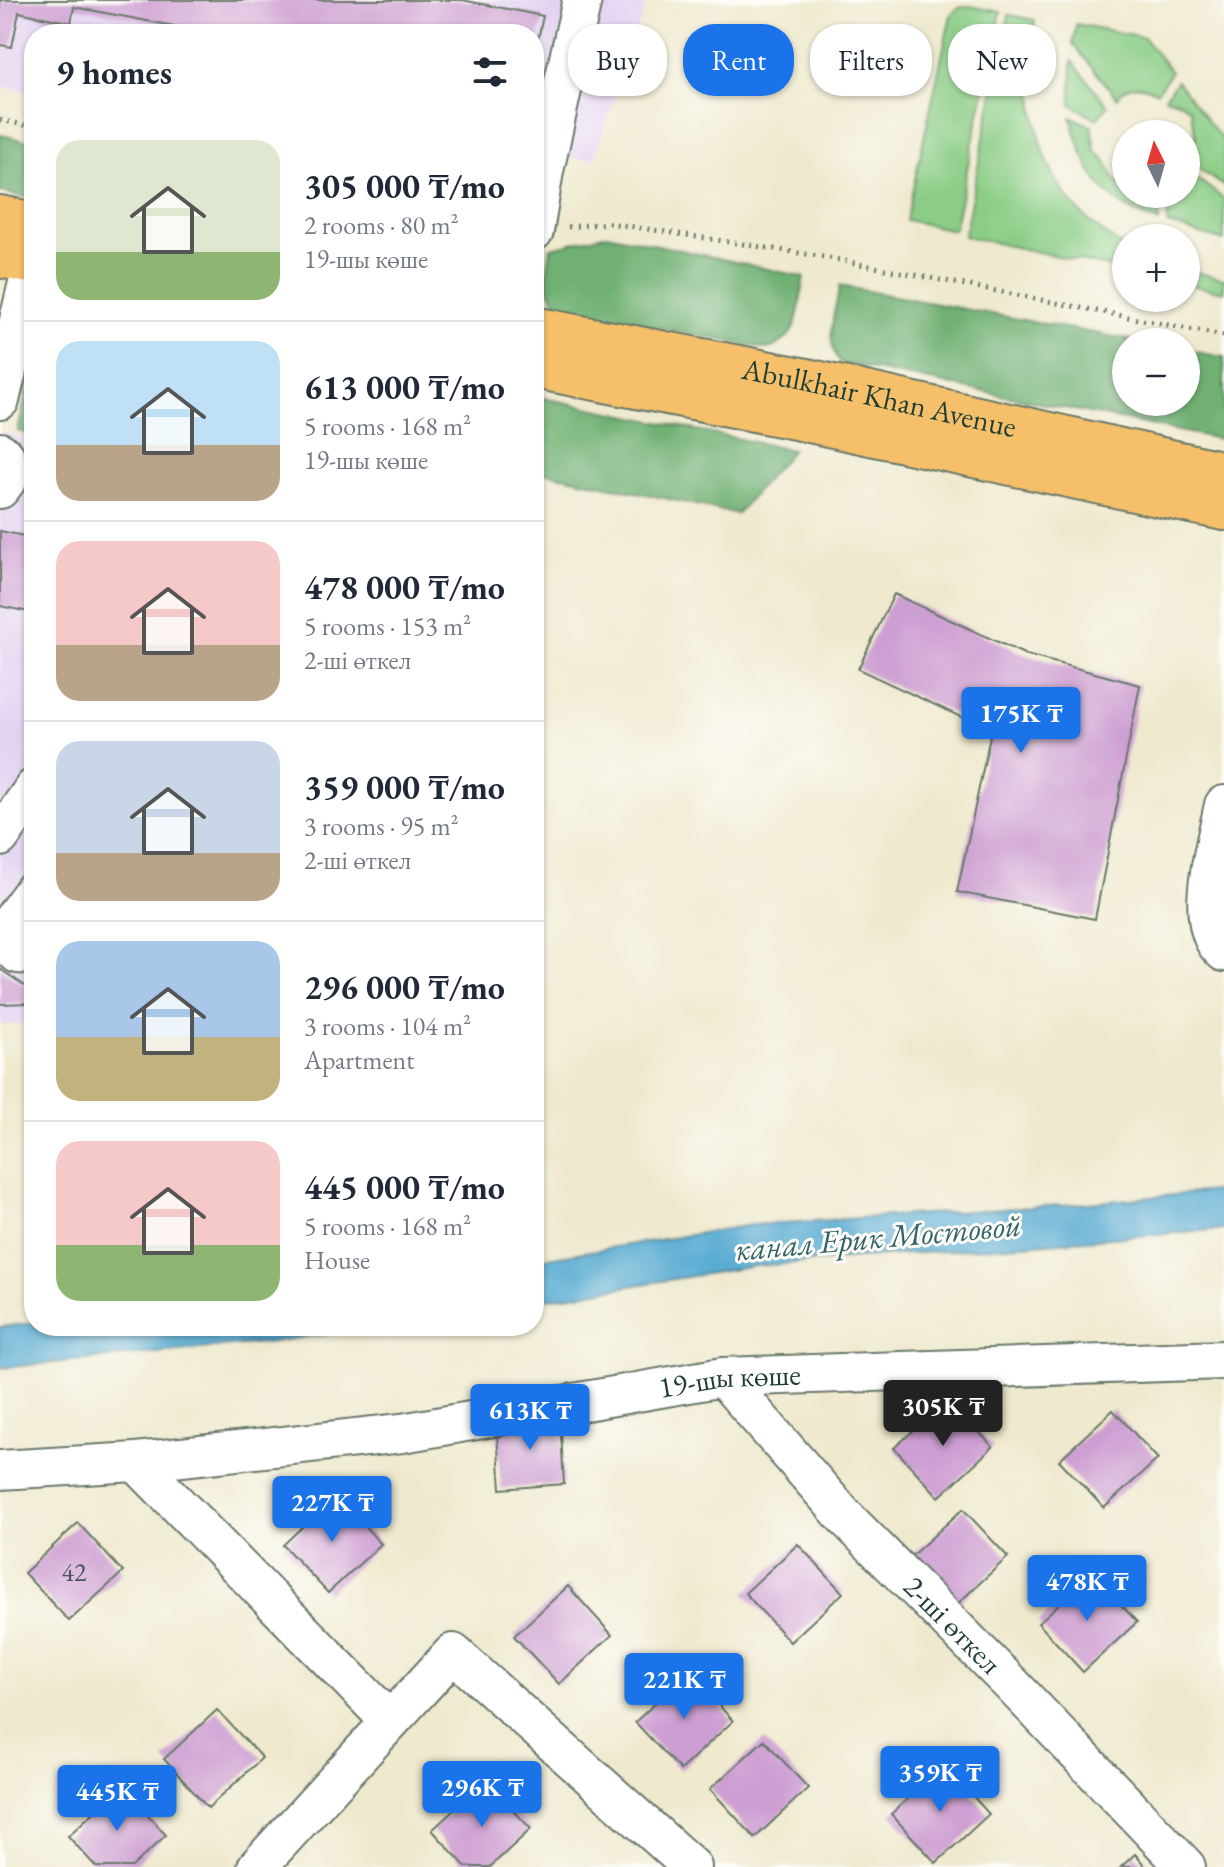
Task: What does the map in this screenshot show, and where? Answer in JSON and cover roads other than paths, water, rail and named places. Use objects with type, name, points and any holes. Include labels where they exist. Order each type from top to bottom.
[{"type":"main road","points":[[0,218],[24,223]]},
{"type":"main road","points":[[0,255],[24,260]]},
{"type":"main road","name":"Abulkhair Khan Avenue","points":[[544,332],[1224,508]]},
{"type":"main road","name":"Abulkhair Khan Avenue","points":[[544,367],[798,398],[1224,474]]},
{"type":"street","points":[[548,229],[544,171],[582,0]]},
{"type":"street","points":[[0,400],[24,303]]},
{"type":"street","points":[[0,452],[5,456],[10,476],[0,489]]},
{"type":"street","points":[[0,837],[24,802]]},
{"type":"street","points":[[1224,805],[1206,897],[1209,926],[1218,947],[1224,952]]},
{"type":"street","points":[[24,904],[0,937],[18,954],[24,954]]},
{"type":"street","name":"19-шы көше","points":[[5,1474],[402,1433],[723,1377],[1224,1360]]},
{"type":"street","name":"2-шi өткел","points":[[723,1377],[844,1516],[1013,1686],[1186,1867]]},
{"type":"street","points":[[136,1462],[390,1721]]},
{"type":"street","points":[[257,1867],[453,1653],[692,1867]]},
{"type":"water","name":"канал Ерик Мостовой","points":[[1224,1190],[1224,1229],[756,1266],[544,1299],[544,1258],[751,1225],[1078,1204]]},
{"type":"water","points":[[24,1324],[24,1336],[311,1336],[0,1368],[0,1327]]}]
